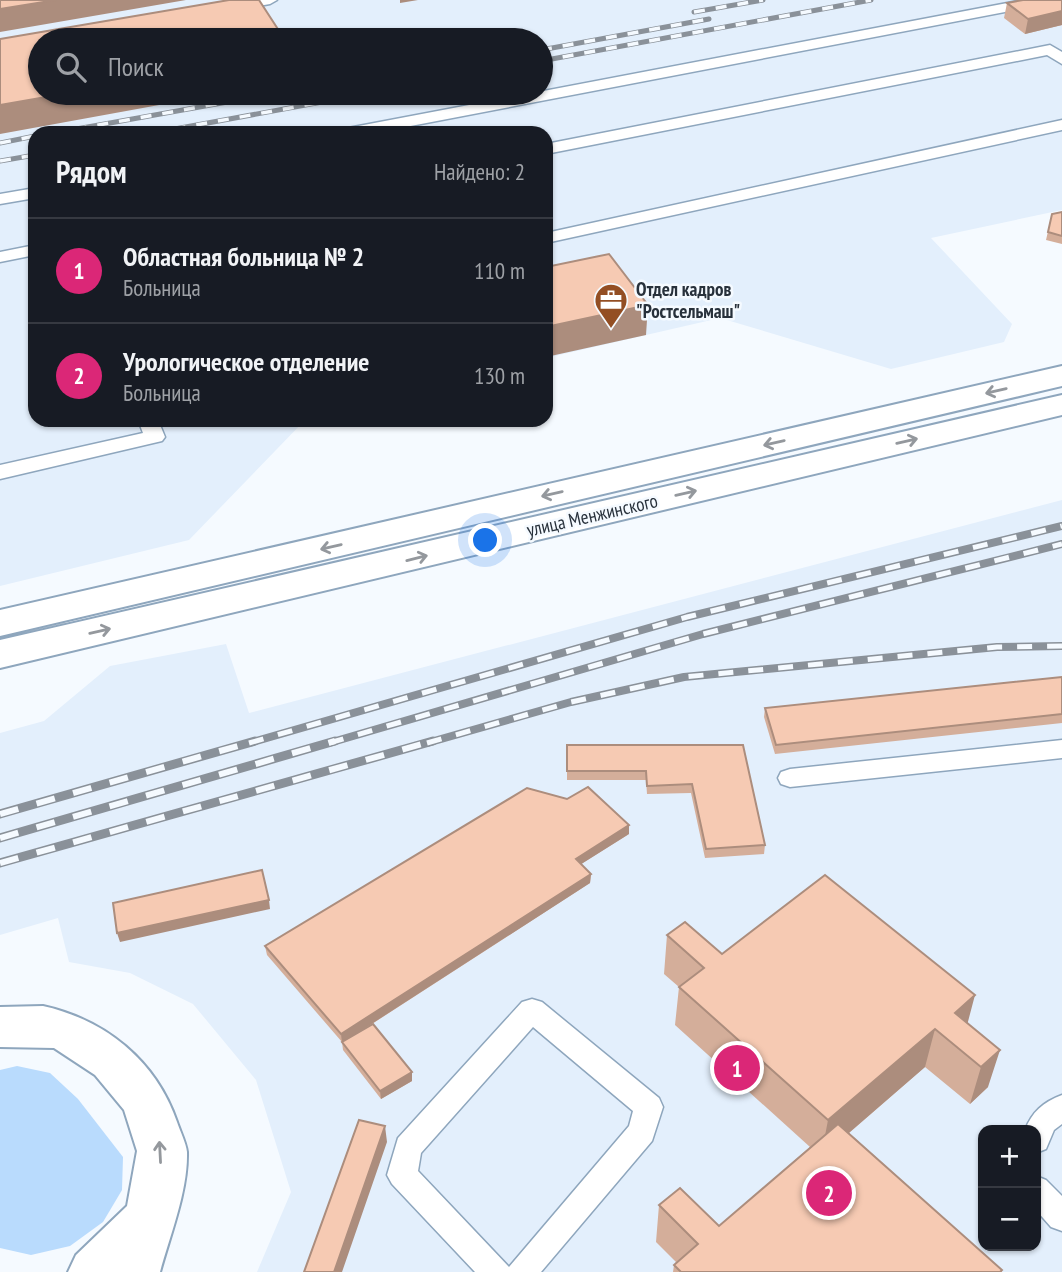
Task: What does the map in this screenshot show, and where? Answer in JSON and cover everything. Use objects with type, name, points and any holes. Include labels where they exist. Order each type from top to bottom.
[{"type":"main road","name":"улица Менжинского","points":[[0,623],[1062,376]]},
{"type":"main road","name":"улица Менжинского","points":[[11,653],[1062,405]]},
{"type":"main road","points":[[0,1027],[43,1026],[66,1031],[88,1043],[129,1078],[145,1100],[162,1151],[157,1186],[146,1219],[134,1272]]},
{"type":"main road","points":[[94,1272],[110,1259],[146,1219]]},
{"type":"lane","points":[[216,9],[270,0]]},
{"type":"lane","points":[[553,94],[1046,0]]},
{"type":"lane","points":[[553,148],[1050,50],[1062,59]]},
{"type":"lane","points":[[385,126],[495,105]]},
{"type":"lane","points":[[553,236],[1062,125]]},
{"type":"lane","points":[[0,199],[28,194]]},
{"type":"lane","points":[[0,257],[28,251]]},
{"type":"lane","points":[[0,472],[155,438],[151,427]]},
{"type":"lane","points":[[790,778],[1062,749]]},
{"type":"lane","points":[[496,1272],[402,1175],[408,1147],[532,1010],[649,1107],[642,1132],[522,1272]]},
{"type":"lane","points":[[1041,1127],[1043,1122],[1062,1108]]},
{"type":"lane","points":[[1041,1194],[1062,1217]]},
{"type":"shaded area","points":[[0,0],[1062,0],[1062,210],[931,238],[1012,324],[1004,342],[891,369],[720,318],[553,356],[553,126],[28,126],[28,427],[298,427],[189,540],[0,586]]},
{"type":"shaded area","points":[[1062,500],[1062,1272],[257,1272],[291,1192],[256,1080],[193,1004],[130,973],[69,962],[58,918],[0,935],[0,733],[44,721],[110,666],[226,644],[249,713]]},
{"type":"shaded area","points":[[17,1066],[50,1073],[78,1099],[123,1157],[122,1190],[103,1222],[70,1246],[31,1255],[0,1248],[0,1070]]},
{"type":"building","points":[[0,0],[56,0],[0,9]]},
{"type":"building","points":[[229,0],[259,0],[277,28],[65,28]]},
{"type":"building","points":[[1023,0],[1062,0],[1062,11],[1028,19],[1007,3]]},
{"type":"building","points":[[28,34],[28,100],[0,105],[0,39]]},
{"type":"building","points":[[1062,212],[1062,236],[1048,232],[1052,214]]},
{"type":"building","points":[[609,254],[648,305],[553,325],[553,266]]},
{"type":"building","points":[[1062,677],[1062,714],[776,745],[765,708]]},
{"type":"building","points":[[567,745],[743,745],[765,845],[706,849],[692,784],[647,786],[646,771],[567,771]]},
{"type":"building","points":[[588,787],[629,825],[576,859],[591,874],[341,1034],[265,946],[527,788],[567,799]]},
{"type":"building","points":[[262,870],[269,900],[117,933],[113,903]]},
{"type":"building","points":[[825,875],[975,995],[955,1013],[1000,1050],[981,1067],[935,1029],[828,1120],[679,987],[704,968],[667,935],[685,922],[722,954]]},
{"type":"building","points":[[373,1024],[412,1072],[380,1091],[342,1042]]},
{"type":"building","points":[[359,1120],[385,1126],[334,1272],[304,1272]]},
{"type":"building","points":[[838,1124],[1002,1270],[681,1272],[674,1265],[698,1244],[659,1205],[680,1188],[719,1226]]},
{"type":"railway","points":[[694,12],[763,0]]},
{"type":"railway","points":[[553,59],[871,0]]},
{"type":"railway","points":[[553,48],[709,19]]},
{"type":"railway","points":[[93,126],[211,105]]},
{"type":"railway","points":[[191,126],[306,105]]},
{"type":"railway","points":[[0,143],[28,137]]},
{"type":"railway","points":[[0,161],[28,156]]},
{"type":"railway","points":[[249,743],[687,617],[1062,526]]},
{"type":"railway","points":[[329,743],[703,634],[1062,544]]},
{"type":"railway","points":[[427,743],[571,702],[684,677],[997,647],[1062,646]]},
{"type":"railway","points":[[0,814],[255,741]]},
{"type":"railway","points":[[0,838],[335,741]]},
{"type":"railway","points":[[0,863],[433,741]]},
{"type":"place","name":"Отдел кадров \"Ростсельмаш\"","points":[[611,330]]},
{"type":"place","name":"Областная больница № 2","points":[[737,1068]]},
{"type":"place","name":"Урологическое отделение","points":[[829,1193]]}]
